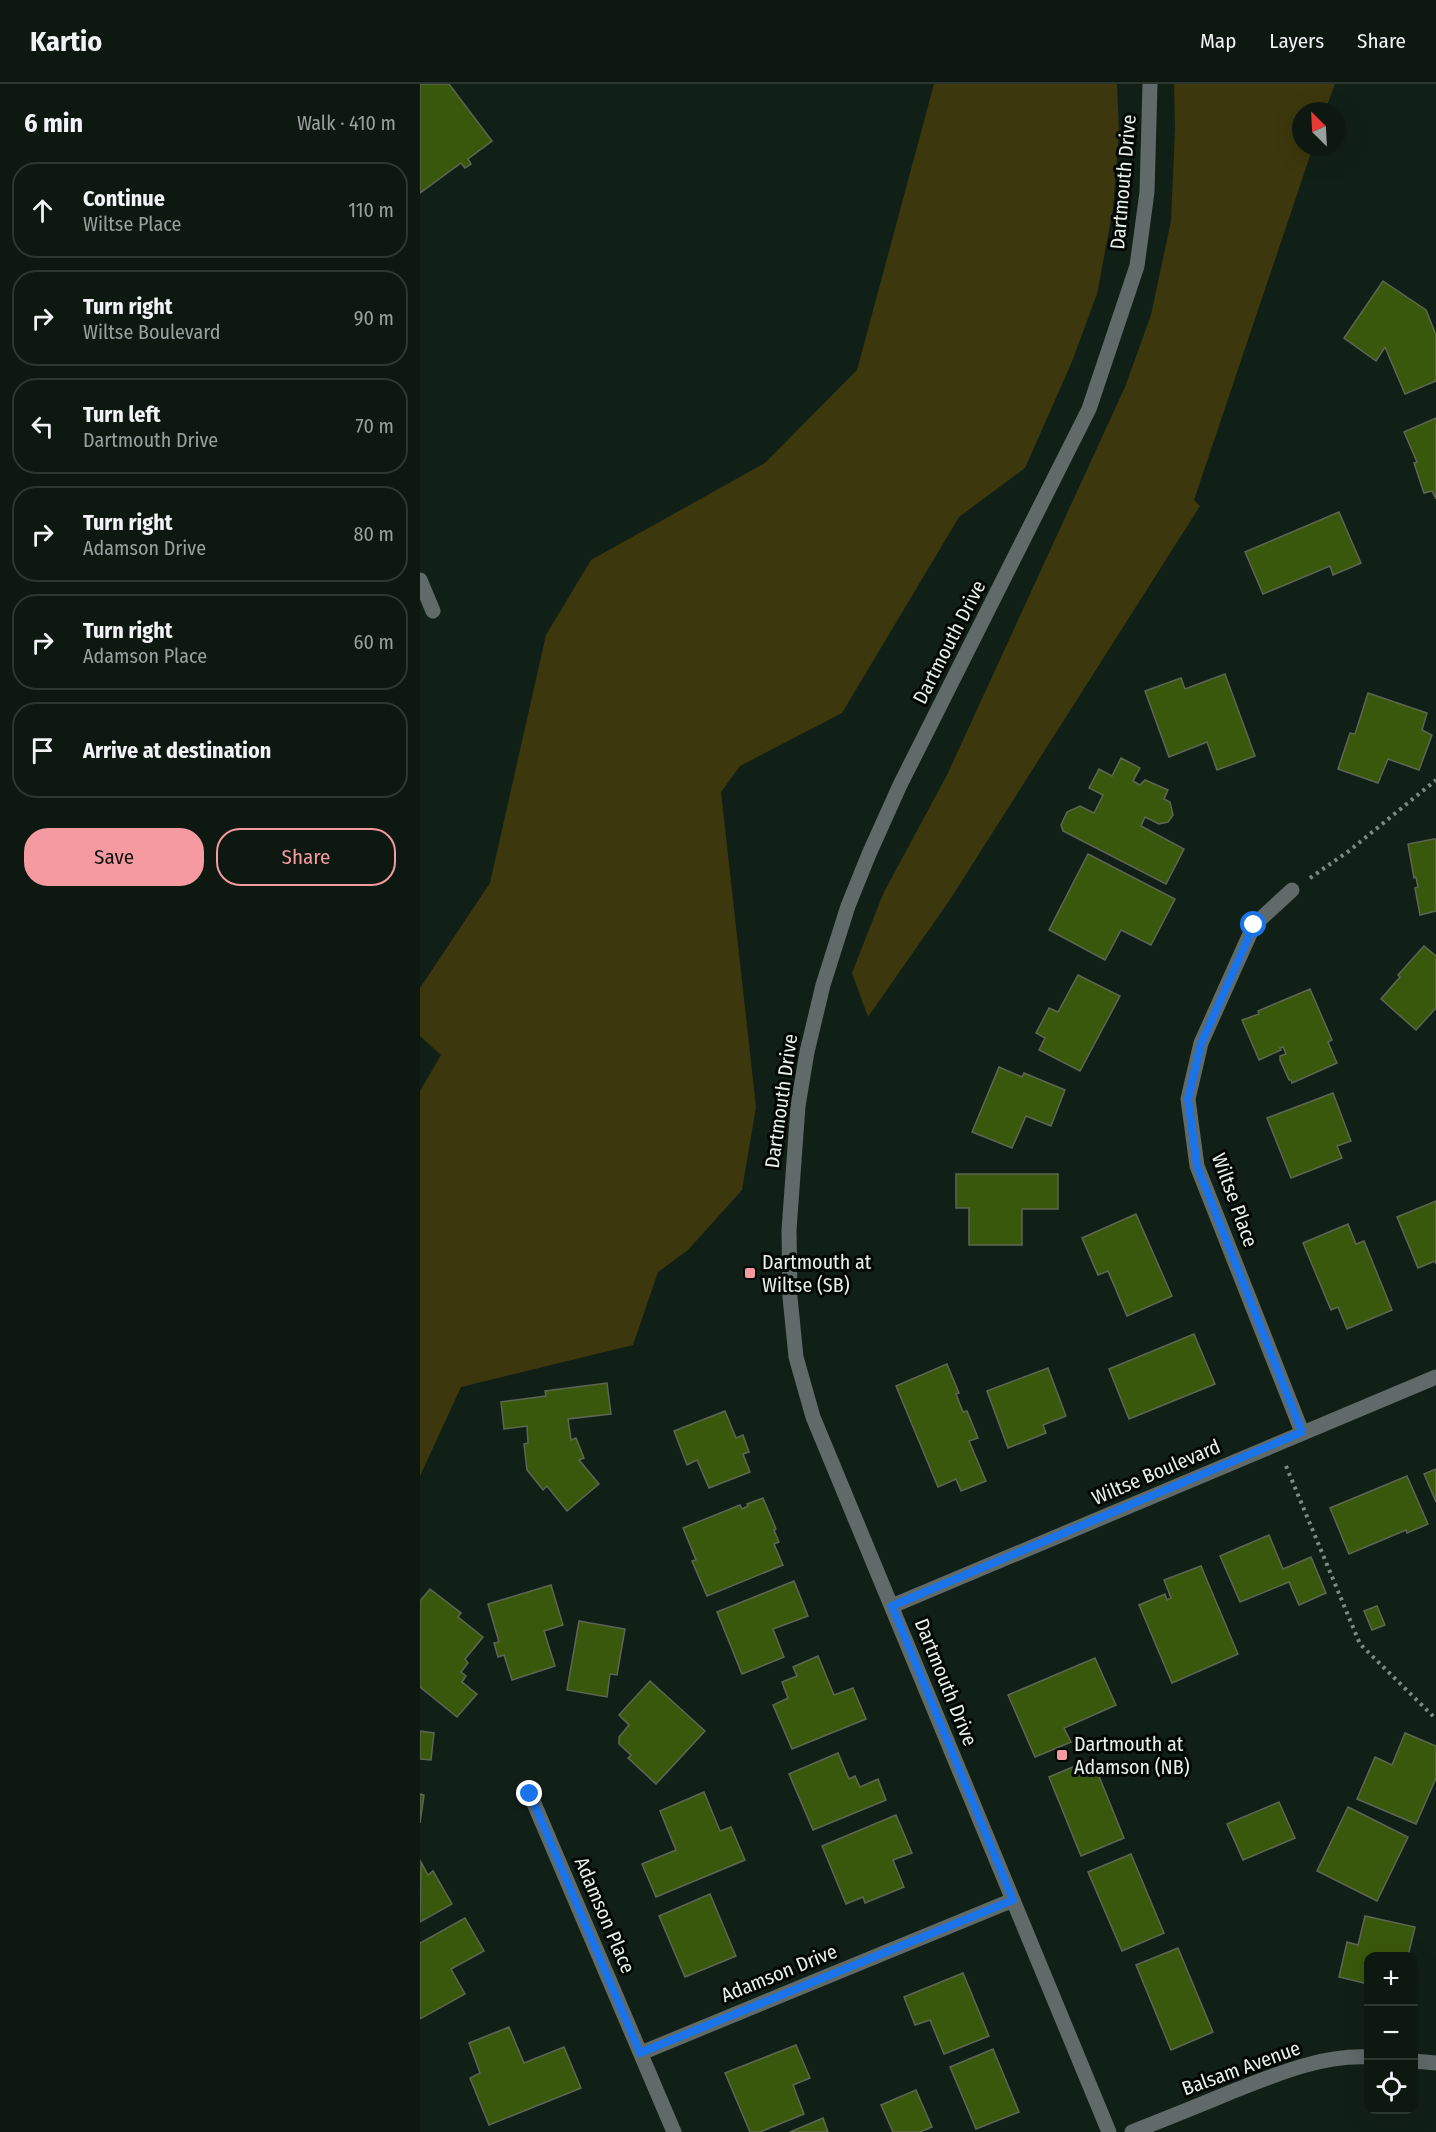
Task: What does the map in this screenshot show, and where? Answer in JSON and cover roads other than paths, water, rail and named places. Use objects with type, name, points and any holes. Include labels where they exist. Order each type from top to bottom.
[{"type":"street","name":"Dartmouth Drive","points":[[1109,2132],[813,1417],[796,1357],[790,1297],[789,1230],[792,1161],[802,1084],[823,985],[848,906],[868,854],[900,785],[1089,409],[1137,266],[1147,192],[1150,84]]},
{"type":"street","points":[[420,580],[433,612]]},
{"type":"street","name":"Wiltse Place","points":[[1292,890],[1254,925],[1201,1044],[1188,1099],[1197,1166],[1302,1432]]},
{"type":"street","name":"Wiltse Boulevard","points":[[892,1606],[1436,1377]]},
{"type":"street","name":"Adamson Place","points":[[530,1794],[640,2053]]},
{"type":"street","name":"Adamson Drive","points":[[640,2053],[1013,1900]]},
{"type":"street","points":[[640,2053],[674,2132]]},
{"type":"street","name":"Balsam Avenue","points":[[1132,2132],[1274,2075],[1311,2063],[1338,2058],[1364,2057]]},
{"type":"street","points":[[1418,2061],[1436,2063]]},
{"type":"place","name":"Dartmouth at Wiltse (SB)","points":[[750,1273]]},
{"type":"place","name":"Dartmouth at Adamson (NB)","points":[[1062,1755]]}]
